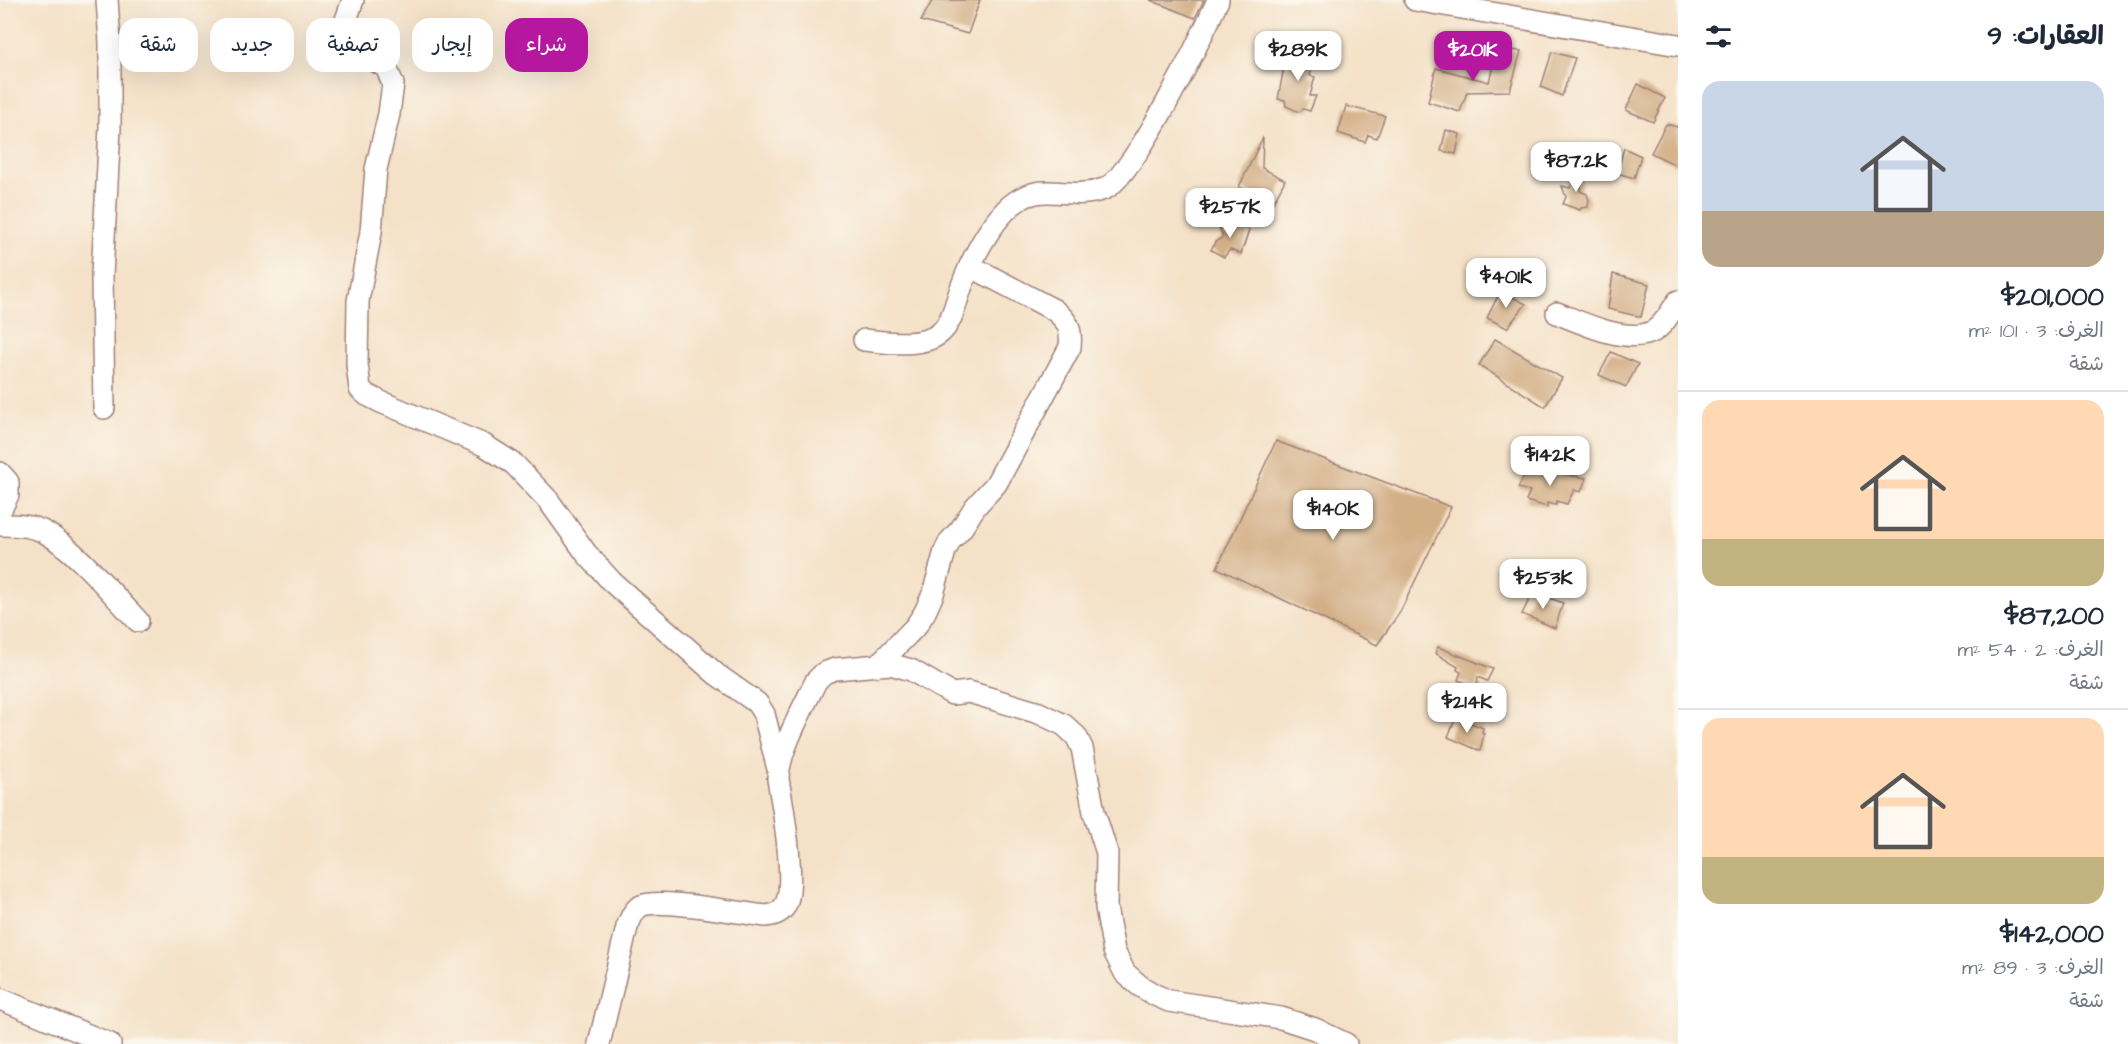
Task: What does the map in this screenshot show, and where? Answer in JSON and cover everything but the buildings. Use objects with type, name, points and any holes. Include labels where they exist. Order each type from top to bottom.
[{"type":"street","points":[[104,408],[102,274],[110,128],[110,42],[107,0]]},
{"type":"street","points":[[353,0],[342,31],[341,42],[386,67],[393,84],[389,114],[376,169],[372,225],[358,301],[357,364],[360,390],[381,402],[484,445],[514,464],[549,500],[586,553],[612,582],[716,674],[757,704],[764,714],[778,770],[789,858],[787,903],[774,915],[766,916],[668,904],[639,906],[627,927],[599,1044]]},
{"type":"street","points":[[864,340],[914,342],[929,339],[940,333],[952,313],[970,266],[995,222],[1015,201],[1036,192],[1076,195],[1100,190],[1108,188],[1122,175],[1150,131],[1218,0]]},
{"type":"street","points":[[1417,0],[1678,45]]},
{"type":"street","points":[[878,665],[916,626],[926,612],[950,541],[975,507],[996,484],[1070,347],[1070,328],[1059,314],[970,266]]},
{"type":"street","points":[[1557,314],[1612,333],[1640,335],[1660,326],[1678,301]]},
{"type":"street","points":[[0,473],[8,482],[8,495],[0,511]]},
{"type":"street","points":[[0,525],[27,526],[45,532],[64,546],[138,621]]},
{"type":"street","points":[[778,770],[814,687],[824,673],[848,666],[890,664],[911,670],[952,694],[969,692],[1039,713],[1064,725],[1076,736],[1082,748],[1094,812],[1107,853],[1106,907],[1109,933],[1119,963],[1125,973],[1155,996],[1169,1001],[1281,1018],[1315,1029],[1346,1044]]},
{"type":"street","points":[[0,999],[110,1044]]}]
